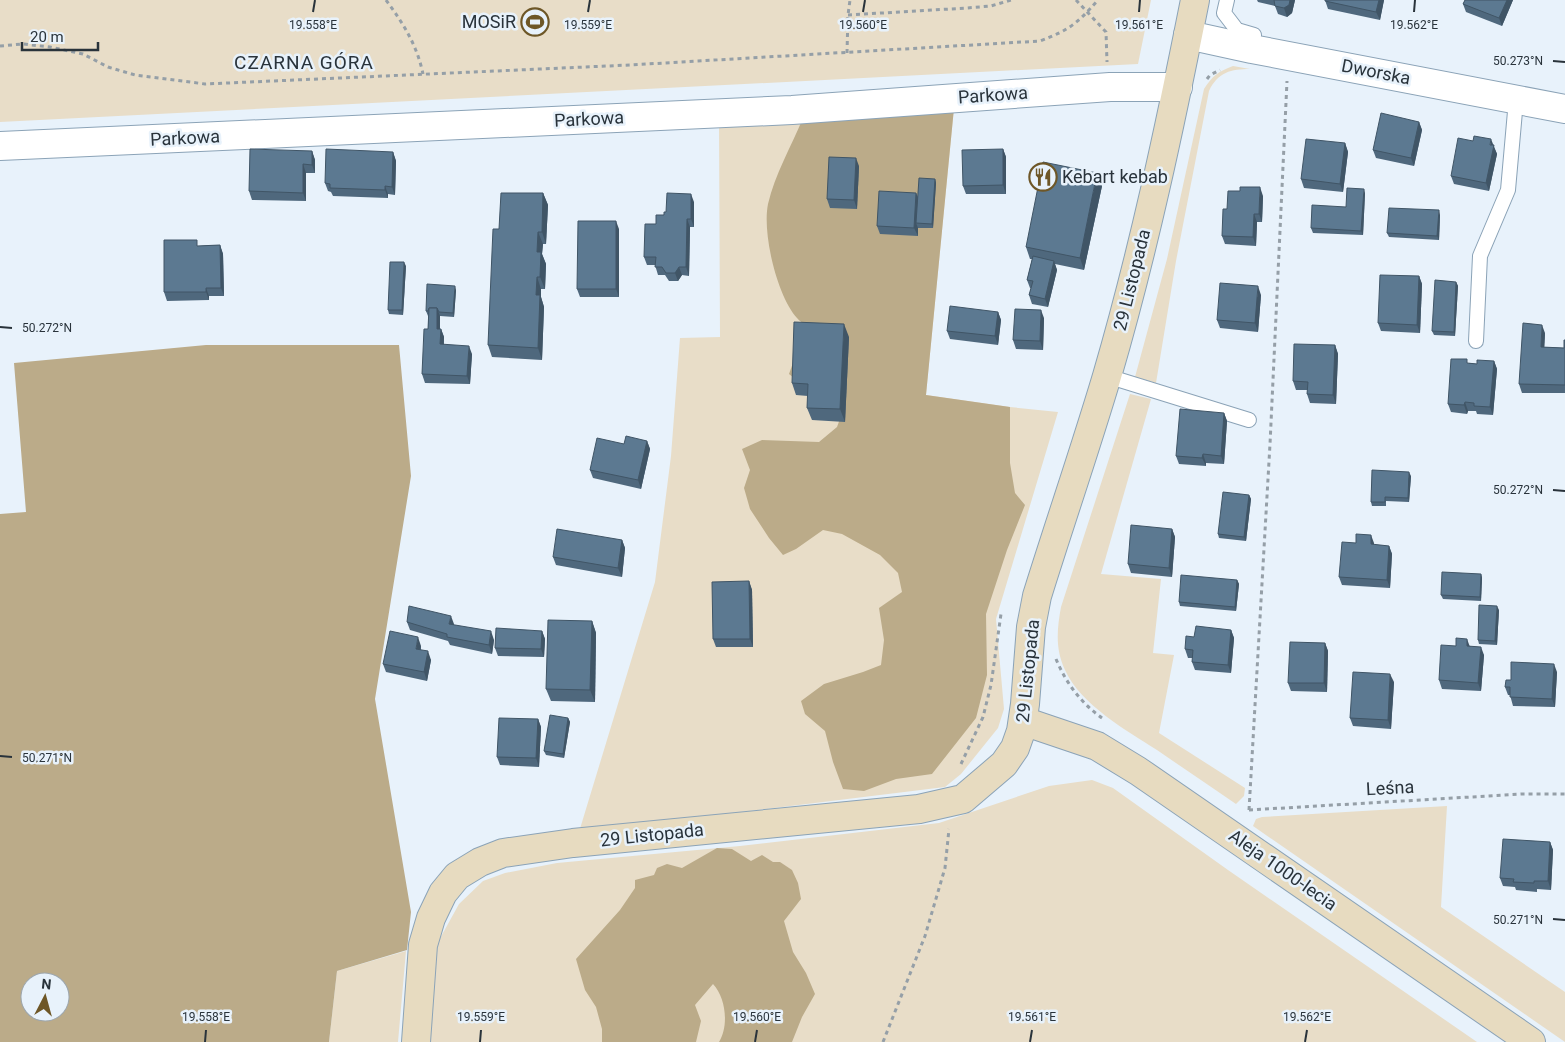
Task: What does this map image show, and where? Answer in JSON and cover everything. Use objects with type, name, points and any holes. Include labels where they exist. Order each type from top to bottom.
[{"type":"street","name":"29 Listopada","points":[[416,1042],[423,946],[431,918],[443,893],[457,876],[480,862],[503,854],[573,843],[919,809],[963,799],[1004,764],[1015,748],[1023,721],[1031,627],[1037,596],[1107,376],[1133,282],[1178,87],[1195,0]]},
{"type":"street","name":"Dworska","points":[[1188,35],[1565,109]]},
{"type":"street","name":"Parkowa","points":[[0,146],[801,109],[1110,87],[1178,87]]},
{"type":"street","name":"Aleja 1000-lecia","points":[[1023,721],[1097,746],[1142,774],[1531,1042]]},
{"type":"lane","points":[[1227,0],[1224,13],[1237,30],[1254,35],[1252,49]]},
{"type":"lane","points":[[1476,341],[1480,256],[1508,190],[1516,100]]},
{"type":"lane","points":[[1107,376],[1249,420]]},
{"type":"path","points":[[386,0],[411,36],[420,57],[423,74]]},
{"type":"path","points":[[847,53],[850,0]]},
{"type":"path","points":[[848,15],[991,6],[1011,0]]},
{"type":"path","points":[[1076,0],[1106,32],[1107,64]]},
{"type":"path","points":[[0,46],[23,44],[50,47],[83,54],[108,67],[135,75],[205,84],[847,53],[1040,41],[1065,32],[1088,12],[1098,0]]},
{"type":"path","points":[[1224,830],[1249,810],[1270,444],[1288,55]]},
{"type":"path","points":[[1206,80],[1210,75],[1224,69]]},
{"type":"path","points":[[1054,653],[1062,673],[1072,690],[1089,709],[1104,720]]},
{"type":"path","name":"Leśna","points":[[1249,810],[1522,794],[1565,794]]},
{"type":"shaded area","name":"CZARNA GÓRA","points":[[0,0],[1151,0],[1138,64],[0,122]]},
{"type":"shaded area","points":[[1233,66],[1250,69],[1226,73],[1217,80],[1209,91],[1176,261],[1156,383],[1135,377],[1167,259],[1204,89],[1216,74]]},
{"type":"shaded area","points":[[954,108],[926,395],[1058,412],[996,619],[1004,709],[998,728],[961,774],[945,787],[579,832],[655,582],[671,456],[680,338],[720,337],[719,120]]},
{"type":"shaded area","points":[[954,108],[926,395],[1010,407],[1010,463],[1015,493],[1025,505],[1007,550],[986,614],[987,675],[976,718],[932,774],[896,779],[864,791],[843,789],[833,762],[825,731],[805,714],[801,701],[824,684],[881,665],[884,640],[879,608],[902,592],[898,573],[880,555],[842,534],[823,530],[796,549],[783,555],[750,509],[744,488],[750,470],[742,449],[762,440],[819,442],[837,427],[841,416],[789,374],[794,360],[819,332],[797,318],[783,295],[777,280],[767,231],[768,204],[779,171],[803,118]]},
{"type":"shaded area","points":[[206,345],[399,345],[411,476],[375,699],[411,912],[407,950],[337,971],[329,1042],[0,1042],[0,514],[26,512],[14,363]]},
{"type":"shaded area","points":[[1130,394],[1151,399],[1101,574],[1161,579],[1153,653],[1174,655],[1159,733],[1245,788],[1244,796],[1236,804],[1105,716],[1072,683],[1065,670],[1058,647],[1061,607]]},
{"type":"shaded area","points":[[1092,780],[1113,788],[1477,1042],[428,1042],[433,961],[438,942],[459,904],[483,881],[505,873],[557,863],[740,846],[939,823],[1049,786]]},
{"type":"shaded area","points":[[1447,806],[1441,907],[1565,992],[1565,1042],[1253,826],[1256,819],[1262,817]]},
{"type":"shaded area","points":[[717,848],[732,849],[751,861],[762,855],[773,862],[780,862],[792,870],[798,883],[801,899],[784,921],[793,952],[806,973],[815,994],[802,1017],[792,1042],[719,1042],[724,1028],[725,1012],[721,997],[713,984],[695,1005],[701,1021],[696,1042],[602,1042],[602,1029],[596,1007],[585,990],[576,959],[620,910],[635,888],[635,880],[654,875],[657,868],[667,864],[682,868]]},
{"type":"shaded area","points":[[406,951],[398,1042],[329,1042],[337,971]]},
{"type":"building","points":[[1274,0],[1290,0],[1289,5],[1284,8],[1275,6]]},
{"type":"building","points":[[1325,0],[1379,0],[1376,12]]},
{"type":"building","points":[[1465,0],[1507,0],[1499,18],[1463,4]]},
{"type":"building","points":[[1381,113],[1419,122],[1411,158],[1373,150]]},
{"type":"building","points":[[1474,136],[1491,139],[1490,145],[1494,145],[1486,183],[1451,176],[1458,138],[1473,141]]},
{"type":"building","points":[[1306,139],[1345,143],[1340,184],[1301,179]]},
{"type":"building","points":[[250,149],[312,151],[312,165],[303,164],[303,193],[249,191]]},
{"type":"building","points":[[326,149],[393,152],[392,187],[385,186],[385,190],[330,188],[330,184],[325,183]]},
{"type":"building","points":[[1003,149],[1003,185],[963,186],[962,150]]},
{"type":"building","points":[[829,157],[856,158],[854,200],[827,199]]},
{"type":"building","points":[[1043,162],[1097,173],[1080,258],[1026,247]]},
{"type":"building","points":[[919,178],[935,179],[932,224],[916,223]]},
{"type":"building","points":[[1240,187],[1260,187],[1259,214],[1254,214],[1253,237],[1222,236],[1223,209],[1227,209],[1228,191],[1240,191]]},
{"type":"building","points":[[1347,188],[1364,189],[1361,231],[1311,228],[1312,205],[1346,207]]},
{"type":"building","points":[[879,191],[916,193],[914,228],[877,226]]},
{"type":"building","points":[[501,193],[543,193],[542,232],[538,232],[537,252],[541,252],[540,277],[537,277],[536,295],[540,295],[538,348],[488,345],[493,229],[499,229]]},
{"type":"building","points":[[667,193],[691,194],[691,219],[687,219],[686,267],[679,267],[675,273],[666,273],[662,267],[655,267],[656,257],[644,257],[645,224],[656,224],[656,215],[664,215],[664,212],[666,212]]},
{"type":"building","points":[[1389,208],[1439,210],[1437,236],[1387,233]]},
{"type":"building","points":[[578,221],[616,221],[616,289],[577,289]]},
{"type":"building","points":[[164,240],[197,240],[197,246],[220,245],[221,288],[206,288],[206,292],[164,292]]},
{"type":"building","points":[[1033,256],[1054,261],[1045,299],[1029,295],[1033,281],[1027,280]]},
{"type":"building","points":[[390,262],[404,262],[402,310],[388,310]]},
{"type":"building","points":[[1380,275],[1419,276],[1417,325],[1378,323]]},
{"type":"building","points":[[1435,280],[1456,282],[1454,332],[1432,331]]},
{"type":"building","points":[[1220,283],[1258,286],[1255,323],[1217,320]]},
{"type":"building","points":[[427,284],[455,286],[453,313],[439,312],[437,308],[429,308],[426,311]]},
{"type":"building","points":[[950,306],[998,312],[995,336],[947,331]]},
{"type":"building","points":[[429,308],[437,308],[437,329],[441,329],[440,344],[469,346],[467,376],[422,374],[424,329],[428,329]]},
{"type":"building","points":[[1015,309],[1041,310],[1040,341],[1013,340]]},
{"type":"building","points":[[794,322],[844,324],[840,409],[807,408],[808,384],[792,383]]},
{"type":"building","points":[[1523,323],[1542,325],[1541,347],[1564,348],[1565,340],[1565,385],[1519,384]]},
{"type":"building","points":[[1294,344],[1335,345],[1333,395],[1307,394],[1308,382],[1293,381]]},
{"type":"building","points":[[1451,359],[1467,359],[1467,363],[1477,364],[1477,360],[1494,361],[1490,407],[1474,406],[1474,403],[1465,402],[1464,405],[1448,404]]},
{"type":"building","points":[[1180,409],[1224,413],[1221,456],[1203,454],[1202,458],[1176,456]]},
{"type":"building","points":[[626,436],[647,441],[638,480],[590,470],[597,438],[624,444]]},
{"type":"building","points":[[1372,470],[1409,472],[1408,498],[1385,497],[1385,502],[1371,502]]},
{"type":"building","points":[[1223,492],[1249,495],[1244,537],[1218,534]]},
{"type":"building","points":[[1131,525],[1172,529],[1169,568],[1128,564]]},
{"type":"building","points":[[557,529],[622,540],[618,568],[553,557]]},
{"type":"building","points":[[1356,534],[1371,535],[1371,544],[1389,546],[1387,580],[1339,577],[1342,542],[1356,543]]},
{"type":"building","points":[[1442,572],[1481,574],[1480,597],[1441,595]]},
{"type":"building","points":[[1181,575],[1237,580],[1235,607],[1179,602]]},
{"type":"building","points":[[749,581],[750,639],[713,639],[712,582]]},
{"type":"building","points":[[1479,605],[1497,606],[1495,641],[1478,640]]},
{"type":"building","points":[[409,606],[451,616],[449,624],[491,631],[489,645],[447,637],[447,634],[407,622]]},
{"type":"building","points":[[548,620],[592,621],[590,690],[546,689]]},
{"type":"building","points":[[1196,626],[1231,630],[1228,665],[1192,662],[1193,650],[1185,649],[1186,636],[1194,637]]},
{"type":"building","points":[[496,628],[542,631],[541,649],[495,648]]},
{"type":"building","points":[[390,631],[418,637],[416,649],[428,651],[424,672],[383,664]]},
{"type":"building","points":[[1456,638],[1467,639],[1467,646],[1481,647],[1478,683],[1439,680],[1441,645],[1456,646]]},
{"type":"building","points":[[1290,642],[1325,643],[1324,683],[1288,683]]},
{"type":"building","points":[[1511,662],[1554,664],[1552,699],[1510,697],[1510,687],[1505,687],[1506,680],[1511,680]]},
{"type":"building","points":[[1353,672],[1390,674],[1388,720],[1350,718]]},
{"type":"building","points":[[550,715],[568,718],[563,754],[544,751]]},
{"type":"building","points":[[499,718],[538,719],[536,758],[497,757]]},
{"type":"building","points":[[1503,839],[1550,842],[1548,881],[1534,881],[1534,883],[1513,882],[1514,879],[1500,878]]},
{"type":"place","name":"MOSiR","points":[[535,22]]},
{"type":"place","name":"Kebart kebab","points":[[1043,177]]},
{"type":"district","name":"CZARNA GÓRA","points":[[304,62]]}]
